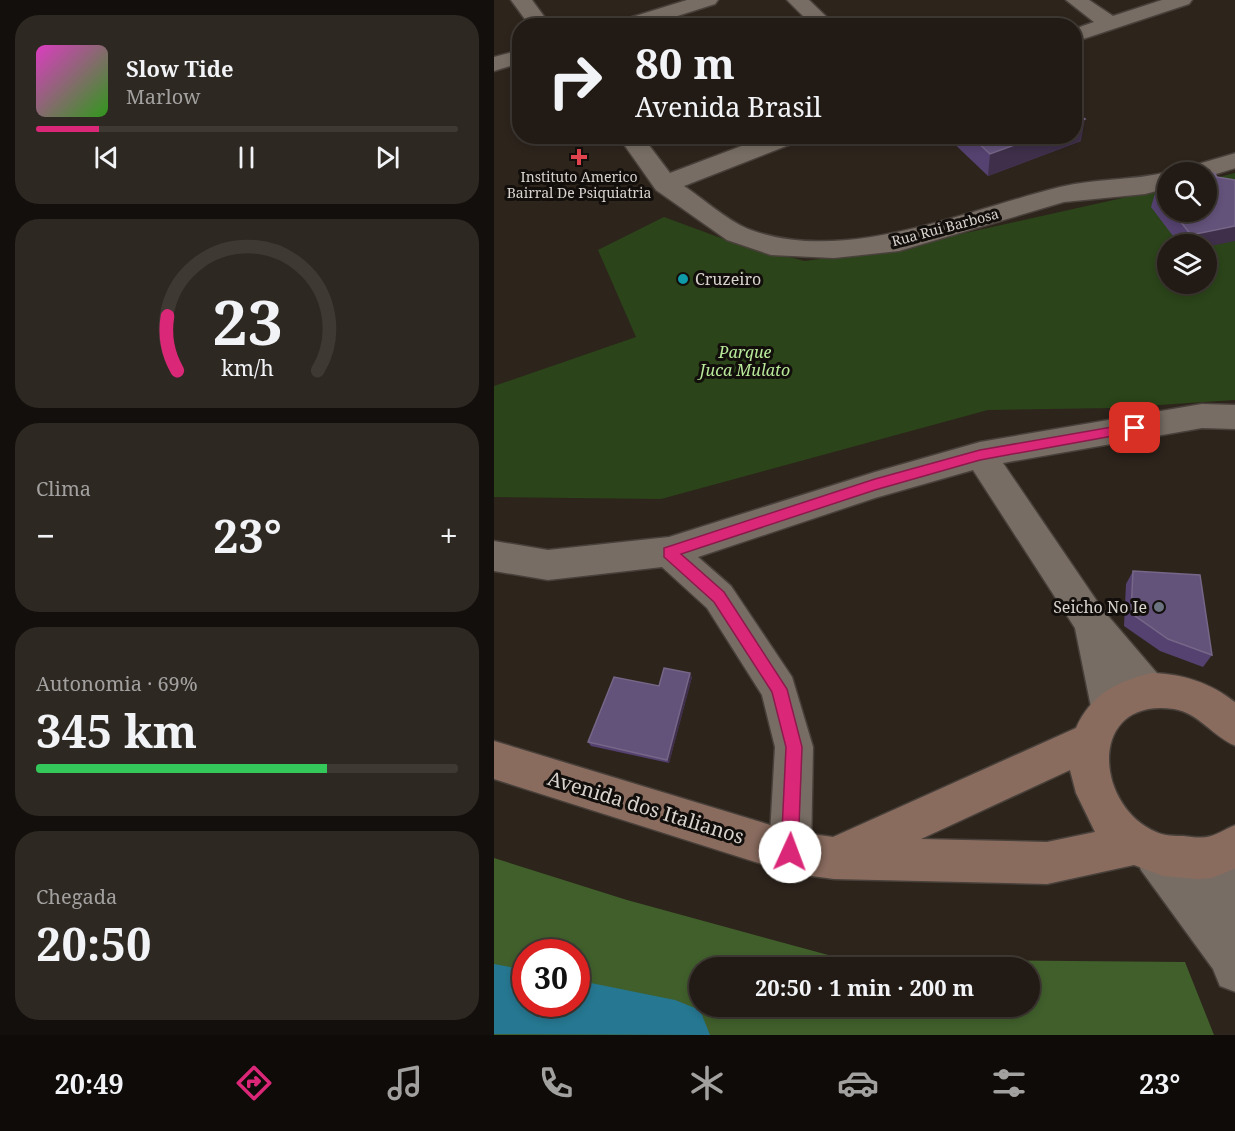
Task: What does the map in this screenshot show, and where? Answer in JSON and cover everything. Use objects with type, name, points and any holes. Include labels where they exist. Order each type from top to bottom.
[{"type":"main road","points":[[1145,849],[1111,822],[1095,795],[1088,768],[1090,741],[1098,722],[1110,707],[1128,696],[1149,691],[1172,692],[1196,698],[1230,716]]},
{"type":"main road","points":[[834,858],[1090,741]]},
{"type":"main road","name":"Avenida dos Italianos","points":[[494,760],[790,852],[834,858],[1047,863],[1145,849],[1225,852]]},
{"type":"street","points":[[521,0],[535,18]]},
{"type":"street","points":[[649,18],[708,0]]},
{"type":"street","points":[[797,0],[817,18]]},
{"type":"street","points":[[1076,0],[1110,24]]},
{"type":"street","points":[[1082,33],[1181,0]]},
{"type":"street","points":[[494,64],[512,58]]},
{"type":"street","name":"Rua Rui Barbosa","points":[[635,144],[665,184],[736,234],[771,246],[834,249],[899,242],[1063,194],[1157,183]]},
{"type":"street","points":[[665,184],[770,144]]},
{"type":"street","points":[[494,556],[548,565],[669,552],[875,484],[980,455],[1202,416],[1235,417]]},
{"type":"street","points":[[980,455],[1091,621],[1149,691]]},
{"type":"street","points":[[669,552],[719,597],[779,689],[794,747],[790,852]]},
{"type":"street","points":[[1091,621],[1110,707]]},
{"type":"street","points":[[1145,849],[1231,962]]},
{"type":"street","points":[[1225,852],[1231,962]]},
{"type":"green space","name":"Parque Juca Mulato","points":[[1235,173],[1235,400],[1114,408],[988,410],[661,499],[494,497],[494,386],[636,337],[598,250],[664,217],[737,244],[805,261],[894,249],[1157,190],[1157,222],[1217,222],[1217,178]]},
{"type":"green space","points":[[494,858],[627,900],[836,957],[689,957],[689,1017],[1040,1017],[1040,961],[1185,962],[1214,1035],[494,1035]]},
{"type":"building","points":[[979,144],[1017,144],[990,154]]},
{"type":"building","points":[[1217,177],[1235,180],[1235,226],[1190,234],[1181,222],[1217,222]]},
{"type":"building","name":"Seicho No Ie","points":[[1133,571],[1200,575],[1212,655],[1168,639],[1131,613]]},
{"type":"building","points":[[664,668],[690,673],[667,760],[588,742],[614,677],[659,686]]},
{"type":"waterway","points":[[494,999],[675,1035]]},
{"type":"place","name":"Instituto Americo Bairral De Psiquiatria","points":[[579,157]]},
{"type":"place","name":"Cruzeiro","points":[[683,279]]},
{"type":"place","name":"Seicho No Ie","points":[[1159,607]]},
{"type":"route","points":[[790,852],[794,747],[779,689],[719,597],[669,552],[875,484],[980,455],[1135,428]]}]
